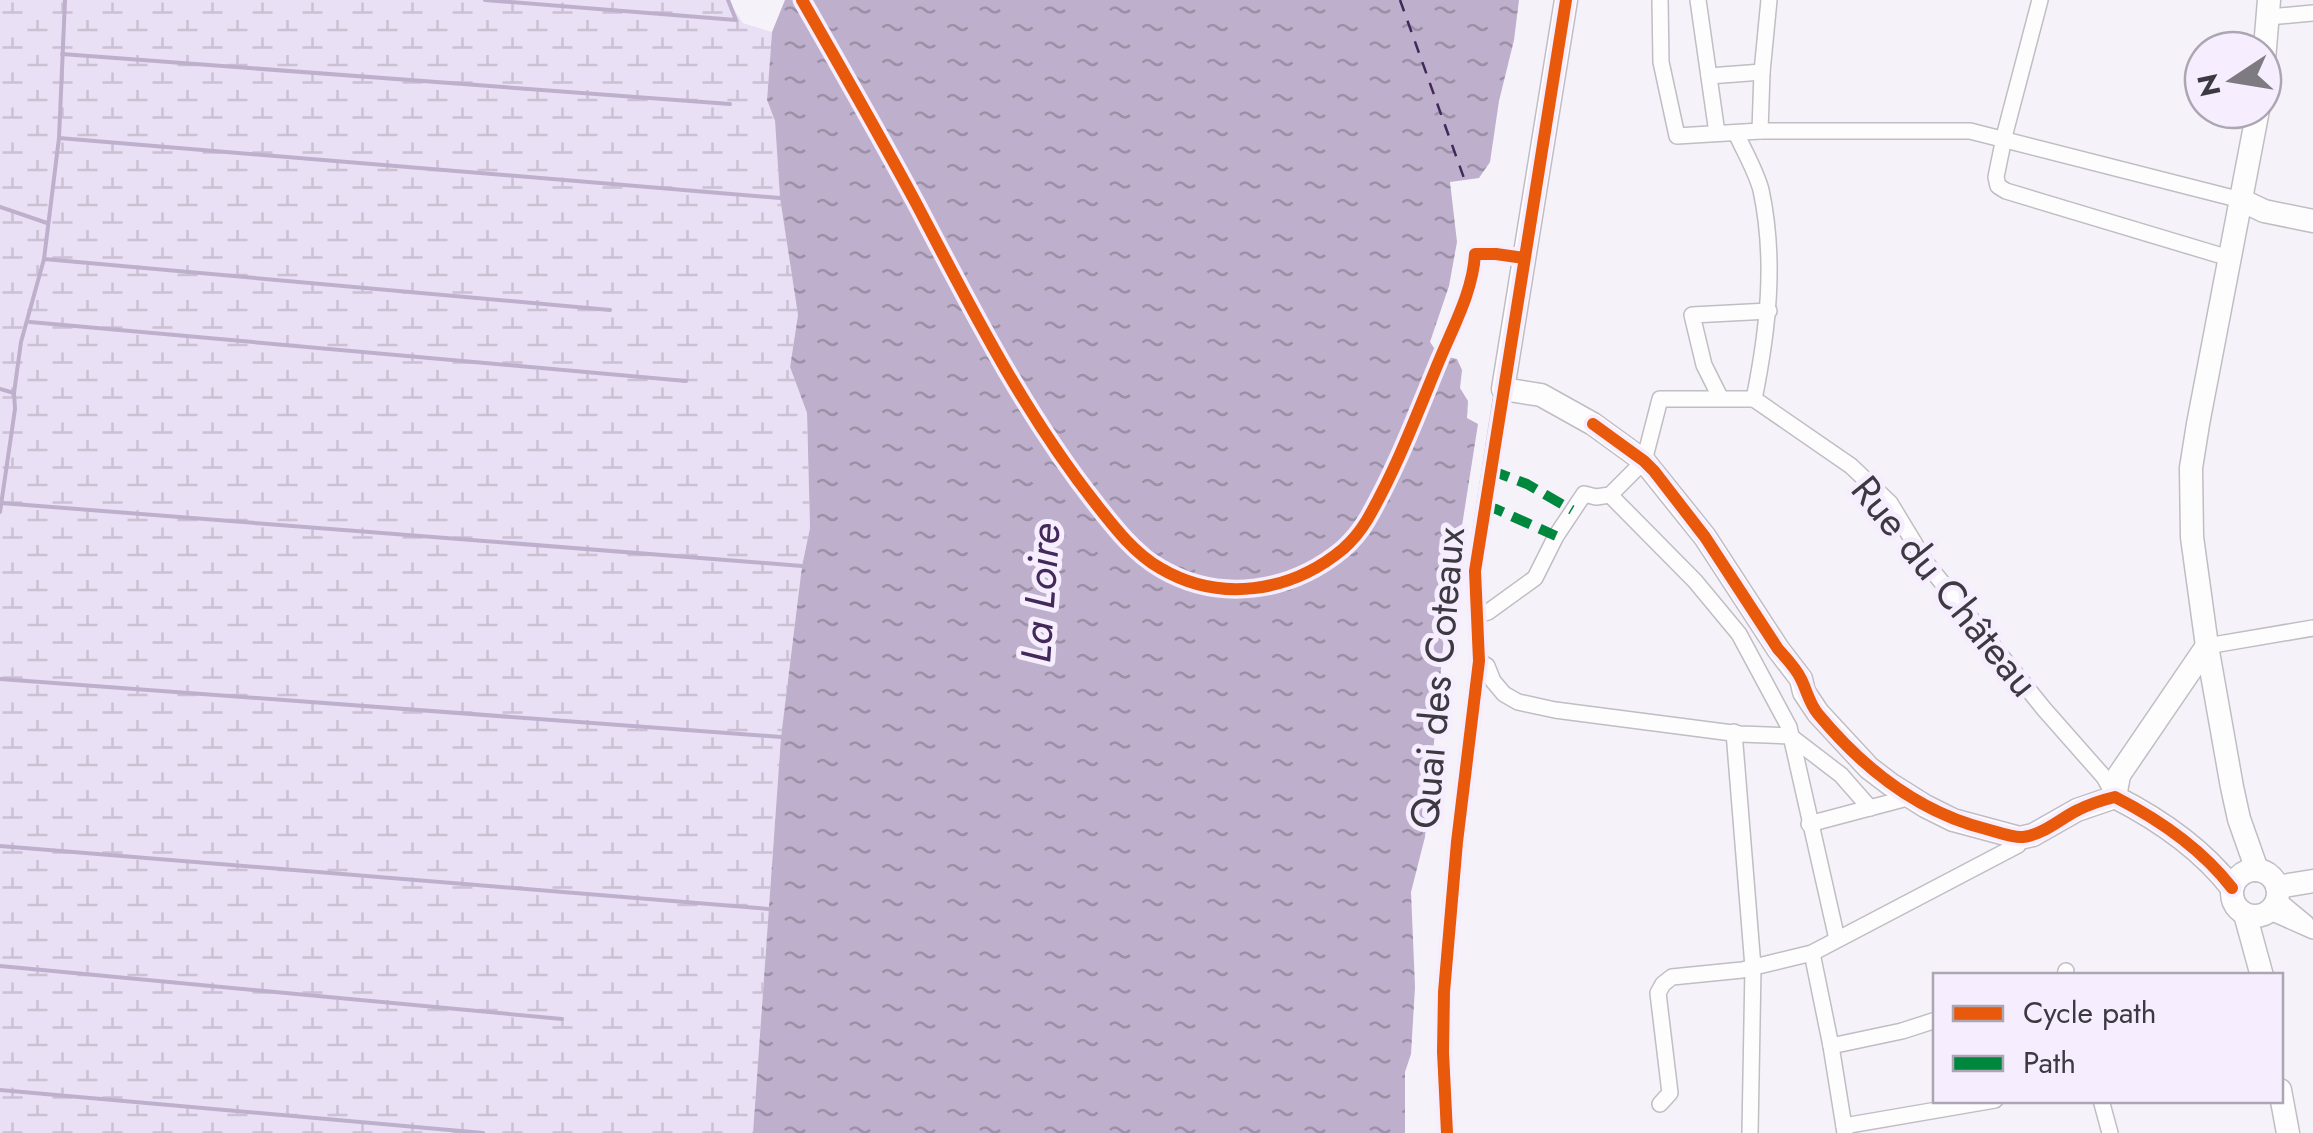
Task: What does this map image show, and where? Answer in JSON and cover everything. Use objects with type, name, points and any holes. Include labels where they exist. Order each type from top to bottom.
[{"type":"street","name":"Quai des Coteaux","points":[[1447,1133],[1443,1052],[1450,907],[1479,661],[1474,571],[1566,0]]},
{"type":"street","points":[[1660,0],[1661,62],[1677,136],[1760,131],[1970,131],[2313,222]]},
{"type":"street","points":[[1698,0],[1717,133]]},
{"type":"street","points":[[1760,131],[1769,0]]},
{"type":"street","points":[[2040,0],[2003,140],[1998,186],[2229,258]]},
{"type":"street","points":[[2269,9],[2313,12]]},
{"type":"street","points":[[1709,76],[1762,72]]},
{"type":"street","points":[[2254,130],[2192,468],[2192,537],[2207,646],[2239,819],[2243,876],[2236,906],[2266,905],[2313,882]]},
{"type":"street","points":[[1603,496],[1644,461],[1660,399],[1754,399],[1769,311],[1768,256],[1760,188],[1736,133]]},
{"type":"street","points":[[1720,398],[1704,365],[1692,315],[1769,311]]},
{"type":"street","points":[[1502,389],[1540,395],[1593,424],[1644,461],[1705,537],[1801,679],[1818,714],[1869,768],[1910,797],[1953,820],[2020,838],[2033,835],[2077,810],[2115,797],[2119,775],[2207,646],[2313,628]]},
{"type":"street","name":"Rue du Château","points":[[1754,399],[1851,466],[1890,502],[1927,564],[2104,777],[2115,797],[2243,876],[2270,875],[2266,905]]},
{"type":"street","points":[[1478,615],[1535,578],[1584,494],[1603,496],[1695,581],[1740,634],[1788,727],[1836,939]]},
{"type":"street","points":[[1479,661],[1487,666],[1504,694],[1518,702],[1555,710],[1790,736],[1841,775],[1870,808]]},
{"type":"street","points":[[1734,732],[1753,967],[1750,1133]]},
{"type":"street","points":[[1809,824],[1910,797]]},
{"type":"street","points":[[1660,1104],[1670,1093],[1658,993],[1662,984],[1672,977],[1753,967],[1812,952],[2018,845],[2020,838]]},
{"type":"street","points":[[2266,905],[2313,930]]},
{"type":"street","points":[[2261,967],[2266,905]]},
{"type":"street","points":[[1812,952],[1844,1130],[1980,1103]]},
{"type":"street","points":[[1831,1046],[1933,1021]]},
{"type":"street","points":[[2102,1103],[2110,1133]]},
{"type":"street","points":[[2282,1103],[2288,1133]]},
{"type":"green space","points":[[0,0],[728,0],[743,23],[772,32],[767,100],[775,121],[780,198],[798,315],[790,367],[807,413],[810,528],[781,737],[753,1133],[0,1133]]},
{"type":"water","name":"La Loire","points":[[785,0],[804,4],[806,0],[1519,0],[1490,162],[1479,178],[1450,182],[1457,242],[1449,286],[1430,342],[1439,355],[1457,359],[1462,370],[1460,388],[1468,401],[1467,418],[1478,424],[1456,564],[1449,585],[1425,837],[1411,892],[1415,987],[1411,1054],[1405,1072],[1405,1133],[753,1133],[781,737],[810,528],[807,413],[790,367],[798,315],[780,198],[775,121],[767,100],[772,32]]},
{"type":"waterway","points":[[0,512],[21,342],[44,259],[59,138],[65,0]]},
{"type":"waterway","points":[[485,0],[736,20],[728,0]]},
{"type":"waterway","points":[[62,54],[730,104]]},
{"type":"waterway","points":[[59,138],[780,198]]},
{"type":"waterway","points":[[0,207],[47,223]]},
{"type":"waterway","points":[[44,259],[610,310]]},
{"type":"waterway","points":[[30,322],[686,381]]},
{"type":"waterway","points":[[0,389],[14,393]]},
{"type":"waterway","points":[[1,503],[802,566]]},
{"type":"waterway","points":[[0,679],[781,737]]},
{"type":"waterway","points":[[0,846],[769,909]]},
{"type":"waterway","points":[[0,966],[562,1019]]},
{"type":"waterway","points":[[0,1090],[483,1133]]},
{"type":"ferry route","points":[[1400,0],[1465,181]]},
{"type":"ferry route","points":[[805,4],[977,318],[1044,431],[1102,511],[1158,567],[1199,587],[1238,590],[1278,584],[1332,558],[1369,515],[1424,397]]},
{"type":"marked path","points":[[1490,470],[1527,484],[1572,510]]},
{"type":"marked path","points":[[1484,507],[1556,536]]},
{"type":"cycle path","points":[[802,0],[1000,359],[1045,433],[1125,539],[1151,562],[1183,579],[1230,589],[1277,584],[1322,564],[1346,546],[1367,520],[1406,442],[1462,309],[1475,254],[1524,258]]},
{"type":"cycle path","points":[[1447,1133],[1444,992],[1479,661],[1475,571],[1566,0]]},
{"type":"cycle path","points":[[1593,424],[1654,471],[1705,537],[1796,671],[1818,714],[1853,752],[1893,785],[1961,821],[2019,837],[2038,833],[2083,808],[2115,797],[2179,836],[2232,888]]}]
